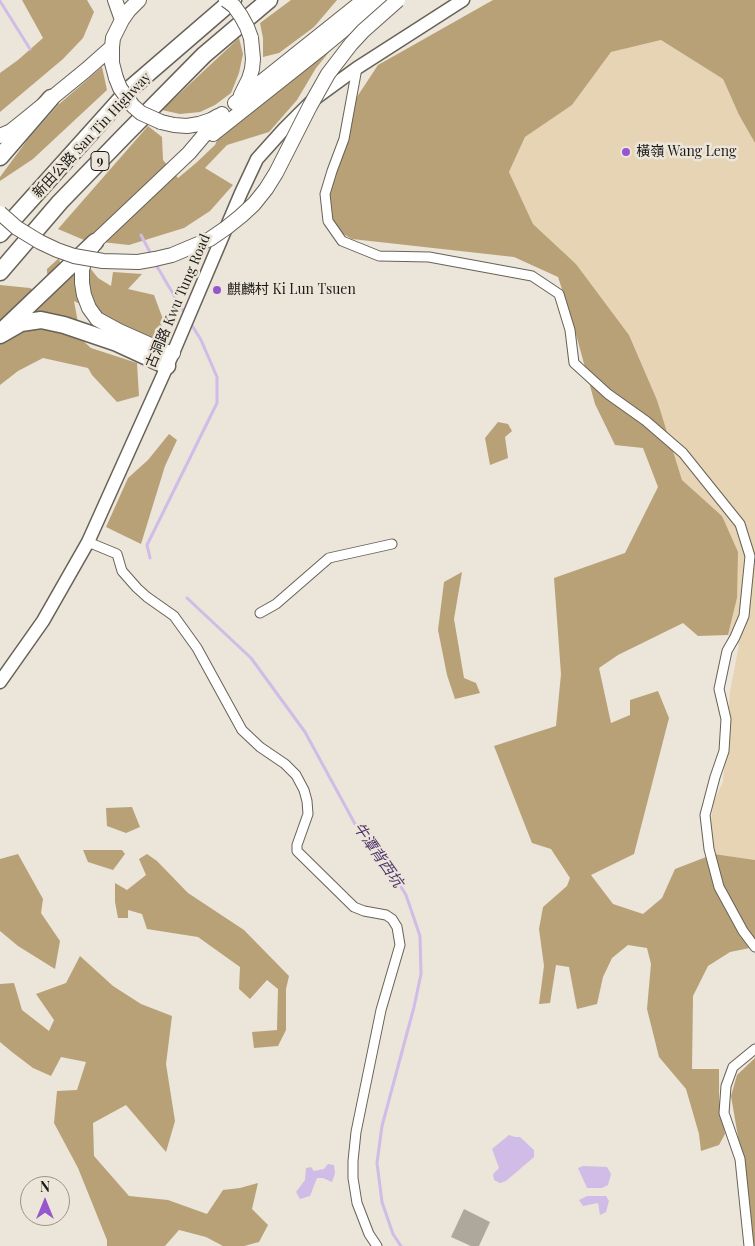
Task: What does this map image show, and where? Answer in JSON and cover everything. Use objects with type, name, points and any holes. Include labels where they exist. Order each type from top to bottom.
[{"type":"highway","name":"新田公路 San Tin Highway","points":[[0,234],[131,88],[233,0]]},
{"type":"highway","name":"新田公路 San Tin Highway","points":[[0,272],[60,202],[204,55],[268,0]]},
{"type":"highway","points":[[0,157],[51,98]]},
{"type":"highway","points":[[0,334],[94,242]]},
{"type":"highway","points":[[0,334],[21,323],[41,320],[64,325],[170,359]]},
{"type":"main road","points":[[115,0],[122,20]]},
{"type":"main road","points":[[139,0],[122,20],[113,38],[112,47],[112,63],[116,78],[133,106],[151,118],[174,125],[199,124],[222,114]]},
{"type":"main road","points":[[226,0],[234,6],[247,27],[251,38],[253,54],[249,79],[244,92],[235,103]]},
{"type":"main road","points":[[189,153],[222,114],[364,0]]},
{"type":"main road","points":[[170,359],[164,350],[118,331],[97,318],[89,308],[84,295],[82,270],[94,242],[189,153],[380,0]]},
{"type":"main road","points":[[0,213],[17,228],[57,250],[74,256],[103,261],[138,262],[155,260],[210,239],[241,216],[266,189],[333,66],[363,30],[398,0]]},
{"type":"main road","points":[[0,136],[11,131],[112,47]]},
{"type":"street","name":"古洞路 Kwu Tung Road","points":[[0,682],[43,621],[88,542],[257,160],[313,100],[356,68],[463,0]]},
{"type":"street","points":[[356,68],[344,139],[324,194],[328,221],[342,241],[379,256],[430,257],[532,276],[558,294],[570,330],[574,363],[608,394],[646,421],[682,453],[740,524],[750,556],[744,616],[727,651],[719,689],[726,719],[724,751],[705,815],[709,849],[719,886],[755,947]]},
{"type":"street","points":[[88,542],[117,554],[122,571],[137,588],[174,616],[197,648],[242,730],[260,747],[285,764],[296,775],[308,801],[308,814],[297,844],[297,851],[354,906],[364,911],[386,915],[392,919],[397,927],[400,945],[381,1010],[356,1132],[352,1161],[357,1203],[369,1234],[377,1246]]},
{"type":"street","points":[[260,613],[276,604],[328,558],[392,544]]},
{"type":"street","points":[[749,1246],[740,1159],[724,1113],[726,1086],[733,1067],[755,1049]]},
{"type":"shaded area","points":[[22,0],[87,0],[94,12],[83,38],[63,59],[0,112],[0,73],[43,38]]},
{"type":"shaded area","points":[[291,0],[337,0],[314,27],[279,53],[263,57],[263,38],[260,23]]},
{"type":"shaded area","points":[[493,0],[755,0],[755,143],[739,115],[723,79],[661,40],[611,52],[572,105],[525,137],[509,172],[533,224],[576,264],[629,335],[657,400],[682,480],[722,516],[738,552],[737,598],[728,635],[698,636],[683,623],[618,655],[599,668],[611,723],[630,715],[630,700],[658,691],[669,718],[634,854],[591,875],[613,904],[643,914],[662,898],[675,869],[714,854],[755,860],[755,947],[730,952],[708,966],[693,996],[692,1069],[719,1069],[719,1099],[725,1134],[719,1145],[701,1151],[699,1134],[686,1089],[659,1057],[647,1009],[651,964],[647,948],[628,945],[612,958],[603,977],[597,1004],[577,1009],[569,967],[556,965],[550,1003],[539,1004],[544,966],[539,929],[543,907],[567,886],[570,878],[551,849],[532,843],[494,746],[556,726],[561,674],[554,578],[625,553],[658,487],[643,448],[615,445],[595,404],[571,316],[558,277],[514,257],[352,239],[329,226],[330,170],[349,109],[378,65]]},
{"type":"shaded area","points":[[239,38],[243,54],[239,73],[231,93],[215,105],[200,112],[180,114],[162,110]]},
{"type":"shaded area","points":[[661,40],[723,79],[739,115],[755,143],[755,860],[714,854],[710,826],[714,801],[723,782],[730,692],[739,645],[728,635],[737,598],[722,516],[682,480],[657,400],[629,335],[576,264],[533,224],[509,172],[525,137],[572,105],[611,52]]},
{"type":"shaded area","points":[[334,46],[316,68],[297,100],[269,132],[227,145],[205,168],[233,185],[210,211],[184,228],[129,245],[84,240],[58,229],[148,126],[162,137],[163,160],[178,178],[215,145],[225,122]]},
{"type":"shaded area","points":[[102,67],[107,90],[33,159],[0,181],[0,177],[28,139],[58,105]]},
{"type":"shaded area","points":[[59,258],[64,282],[71,275],[90,268],[98,278],[111,286],[113,272],[142,274],[128,289],[154,295],[164,322],[153,338],[74,301],[81,339],[91,348],[137,363],[139,396],[117,402],[88,368],[43,358],[18,371],[0,385],[0,285],[30,288],[48,298],[47,269]]},
{"type":"shaded area","points":[[498,422],[508,424],[512,431],[505,437],[508,458],[490,465],[485,438]]},
{"type":"shaded area","points":[[169,434],[177,440],[165,466],[141,544],[106,527],[128,478],[148,460]]},
{"type":"shaded area","points":[[462,572],[454,619],[464,678],[476,683],[480,693],[455,699],[447,675],[438,630],[444,582]]},
{"type":"shaded area","points":[[132,807],[140,827],[126,833],[107,826],[106,808]]},
{"type":"shaded area","points":[[83,850],[122,850],[125,854],[113,870],[88,862]]},
{"type":"shaded area","points":[[18,854],[43,899],[41,913],[60,941],[55,969],[18,946],[0,931],[0,859]]},
{"type":"shaded area","points":[[147,854],[157,861],[188,893],[244,930],[289,976],[286,989],[286,1030],[278,1046],[254,1048],[252,1032],[277,1030],[278,989],[267,980],[250,999],[239,989],[240,967],[198,937],[147,929],[142,914],[128,910],[128,918],[118,918],[115,902],[115,883],[127,890],[146,875],[139,859]]},
{"type":"shaded area","points":[[80,956],[113,986],[141,1004],[172,1016],[166,1064],[175,1121],[166,1152],[126,1105],[93,1123],[94,1156],[129,1196],[168,1200],[207,1214],[223,1190],[258,1183],[252,1209],[268,1225],[259,1242],[244,1246],[223,1246],[206,1237],[179,1230],[165,1246],[107,1246],[107,1240],[78,1168],[54,1123],[57,1091],[77,1090],[86,1062],[61,1057],[51,1076],[33,1068],[0,1042],[0,984],[14,983],[22,1010],[49,1031],[54,1020],[36,994],[66,983]]},
{"type":"shaded area","points":[[755,1058],[755,1246],[753,1246],[742,1160],[731,1096],[737,1075]]},
{"type":"shaded area","points":[[509,1135],[520,1137],[534,1150],[534,1157],[506,1181],[500,1183],[494,1180],[493,1174],[499,1168],[492,1149]]},
{"type":"shaded area","points":[[328,1164],[334,1165],[335,1173],[332,1182],[323,1178],[317,1178],[310,1196],[300,1199],[296,1192],[305,1180],[306,1168],[311,1167],[314,1171],[324,1169]]},
{"type":"shaded area","points":[[583,1166],[607,1167],[611,1174],[608,1185],[602,1188],[587,1188],[578,1168]]},
{"type":"shaded area","points":[[587,1196],[606,1196],[609,1201],[606,1212],[600,1215],[598,1203],[583,1206],[579,1200]]},
{"type":"building","points":[[464,1209],[490,1222],[479,1246],[471,1246],[451,1237]]},
{"type":"waterway","points":[[0,1],[30,49]]},
{"type":"waterway","points":[[141,235],[152,256]]},
{"type":"waterway","points":[[155,263],[185,314]]},
{"type":"waterway","points":[[150,558],[147,545],[217,403],[217,377],[201,340],[190,322]]},
{"type":"waterway","name":"牛潭背西坑","points":[[187,598],[251,658],[305,732],[355,824],[382,856],[406,895],[420,936],[421,974],[382,1126],[377,1163],[382,1202],[393,1234],[401,1246]]},
{"type":"place","name":"橫嶺 Wang Leng","points":[[626,152]]},
{"type":"place","name":"麒麟村 Ki Lun Tsuen","points":[[217,290]]}]
